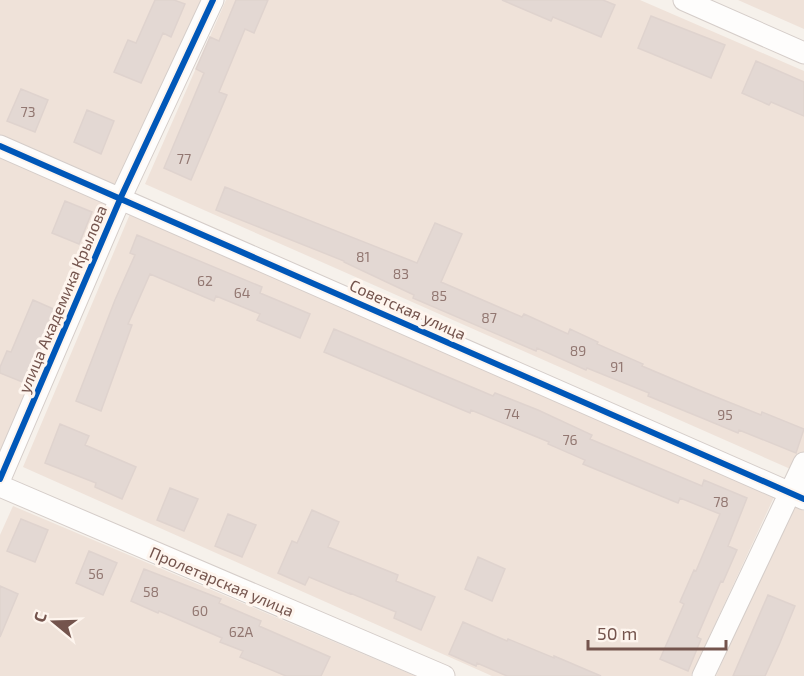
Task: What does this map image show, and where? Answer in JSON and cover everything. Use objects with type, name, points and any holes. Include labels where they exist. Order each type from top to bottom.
[{"type":"street","name":"улица Академика Крылова","points":[[0,479],[121,197],[213,0]]},
{"type":"street","points":[[684,0],[804,53]]},
{"type":"street","name":"Советская улица","points":[[0,146],[121,197],[796,496]]},
{"type":"street","points":[[704,676],[796,496],[804,464]]},
{"type":"street","name":"Пролетарская улица","points":[[0,486],[444,676]]},
{"type":"shaded area","points":[[0,0],[205,0],[117,191],[0,140]]},
{"type":"shaded area","points":[[226,0],[640,0],[804,71],[804,454],[795,471],[145,184]]},
{"type":"shaded area","points":[[738,0],[804,0],[804,29]]},
{"type":"shaded area","points":[[0,158],[109,204],[0,455]]},
{"type":"shaded area","points":[[130,214],[774,497],[691,676],[492,676],[23,467]]},
{"type":"shaded area","points":[[791,505],[804,511],[804,676],[716,676]]},
{"type":"shaded area","points":[[13,506],[415,676],[0,676],[0,535]]},
{"type":"building","points":[[155,0],[174,0],[185,4],[171,37],[163,33],[141,83],[114,72],[128,40],[136,43]]},
{"type":"building","points":[[236,0],[268,0],[254,33],[245,29],[219,92],[227,95],[191,180],[164,168],[204,73],[196,69],[210,37],[219,41]]},
{"type":"building","points":[[502,0],[603,0],[615,5],[601,37],[553,17],[551,21]]},
{"type":"building","points":[[651,16],[725,45],[711,78],[638,48]]},
{"type":"building","points":[[756,61],[804,82],[804,116],[771,102],[769,105],[742,93]]},
{"type":"building","points":[[21,89],[48,100],[35,132],[7,121]]},
{"type":"building","points":[[87,110],[114,121],[101,154],[74,142]]},
{"type":"building","points":[[225,187],[417,263],[435,223],[462,234],[441,282],[522,317],[524,314],[568,334],[570,329],[598,342],[597,344],[643,364],[642,366],[761,415],[762,412],[804,429],[796,453],[739,430],[738,433],[648,396],[649,393],[587,368],[586,370],[537,348],[536,351],[413,298],[414,295],[344,261],[216,210]]},
{"type":"building","points":[[65,201],[92,212],[79,244],[52,233]]},
{"type":"building","points":[[137,235],[262,287],[260,293],[310,314],[300,338],[257,320],[260,314],[216,296],[214,301],[150,274],[128,324],[132,325],[101,411],[76,401],[135,255],[130,253]]},
{"type":"building","points":[[33,300],[58,311],[25,383],[0,373],[0,367],[7,351],[11,352]]},
{"type":"building","points":[[334,329],[493,396],[495,393],[538,410],[592,435],[590,439],[702,486],[704,480],[747,498],[728,546],[737,550],[697,637],[701,639],[688,671],[660,659],[684,604],[680,602],[720,514],[680,498],[678,503],[583,464],[585,460],[548,444],[549,442],[471,410],[470,413],[324,352]]},
{"type":"building","points":[[60,424],[89,436],[85,445],[136,467],[122,499],[95,487],[96,483],[45,463]]},
{"type":"building","points":[[170,488],[198,499],[184,531],[157,520]]},
{"type":"building","points":[[312,510],[339,522],[328,547],[398,575],[396,581],[435,597],[421,630],[394,618],[396,612],[350,593],[309,577],[305,585],[278,573],[292,541],[297,543]]},
{"type":"building","points":[[228,514],[256,525],[242,557],[215,546]]},
{"type":"building","points":[[21,519],[48,530],[35,562],[7,551]]},
{"type":"building","points":[[89,551],[117,563],[103,595],[76,583]]},
{"type":"building","points":[[478,557],[505,569],[492,601],[465,589]]},
{"type":"building","points":[[144,569],[221,599],[219,603],[261,621],[259,626],[330,657],[321,676],[286,676],[240,657],[243,651],[220,642],[222,638],[131,601]]},
{"type":"building","points":[[0,586],[18,594],[0,637]]},
{"type":"building","points":[[768,595],[795,606],[779,645],[765,676],[733,676]]},
{"type":"building","points":[[463,622],[601,676],[507,676],[477,663],[476,666],[449,654]]},
{"type":"cycle path","points":[[0,479],[121,197],[213,0]]},
{"type":"cycle path","points":[[0,146],[804,499]]}]
